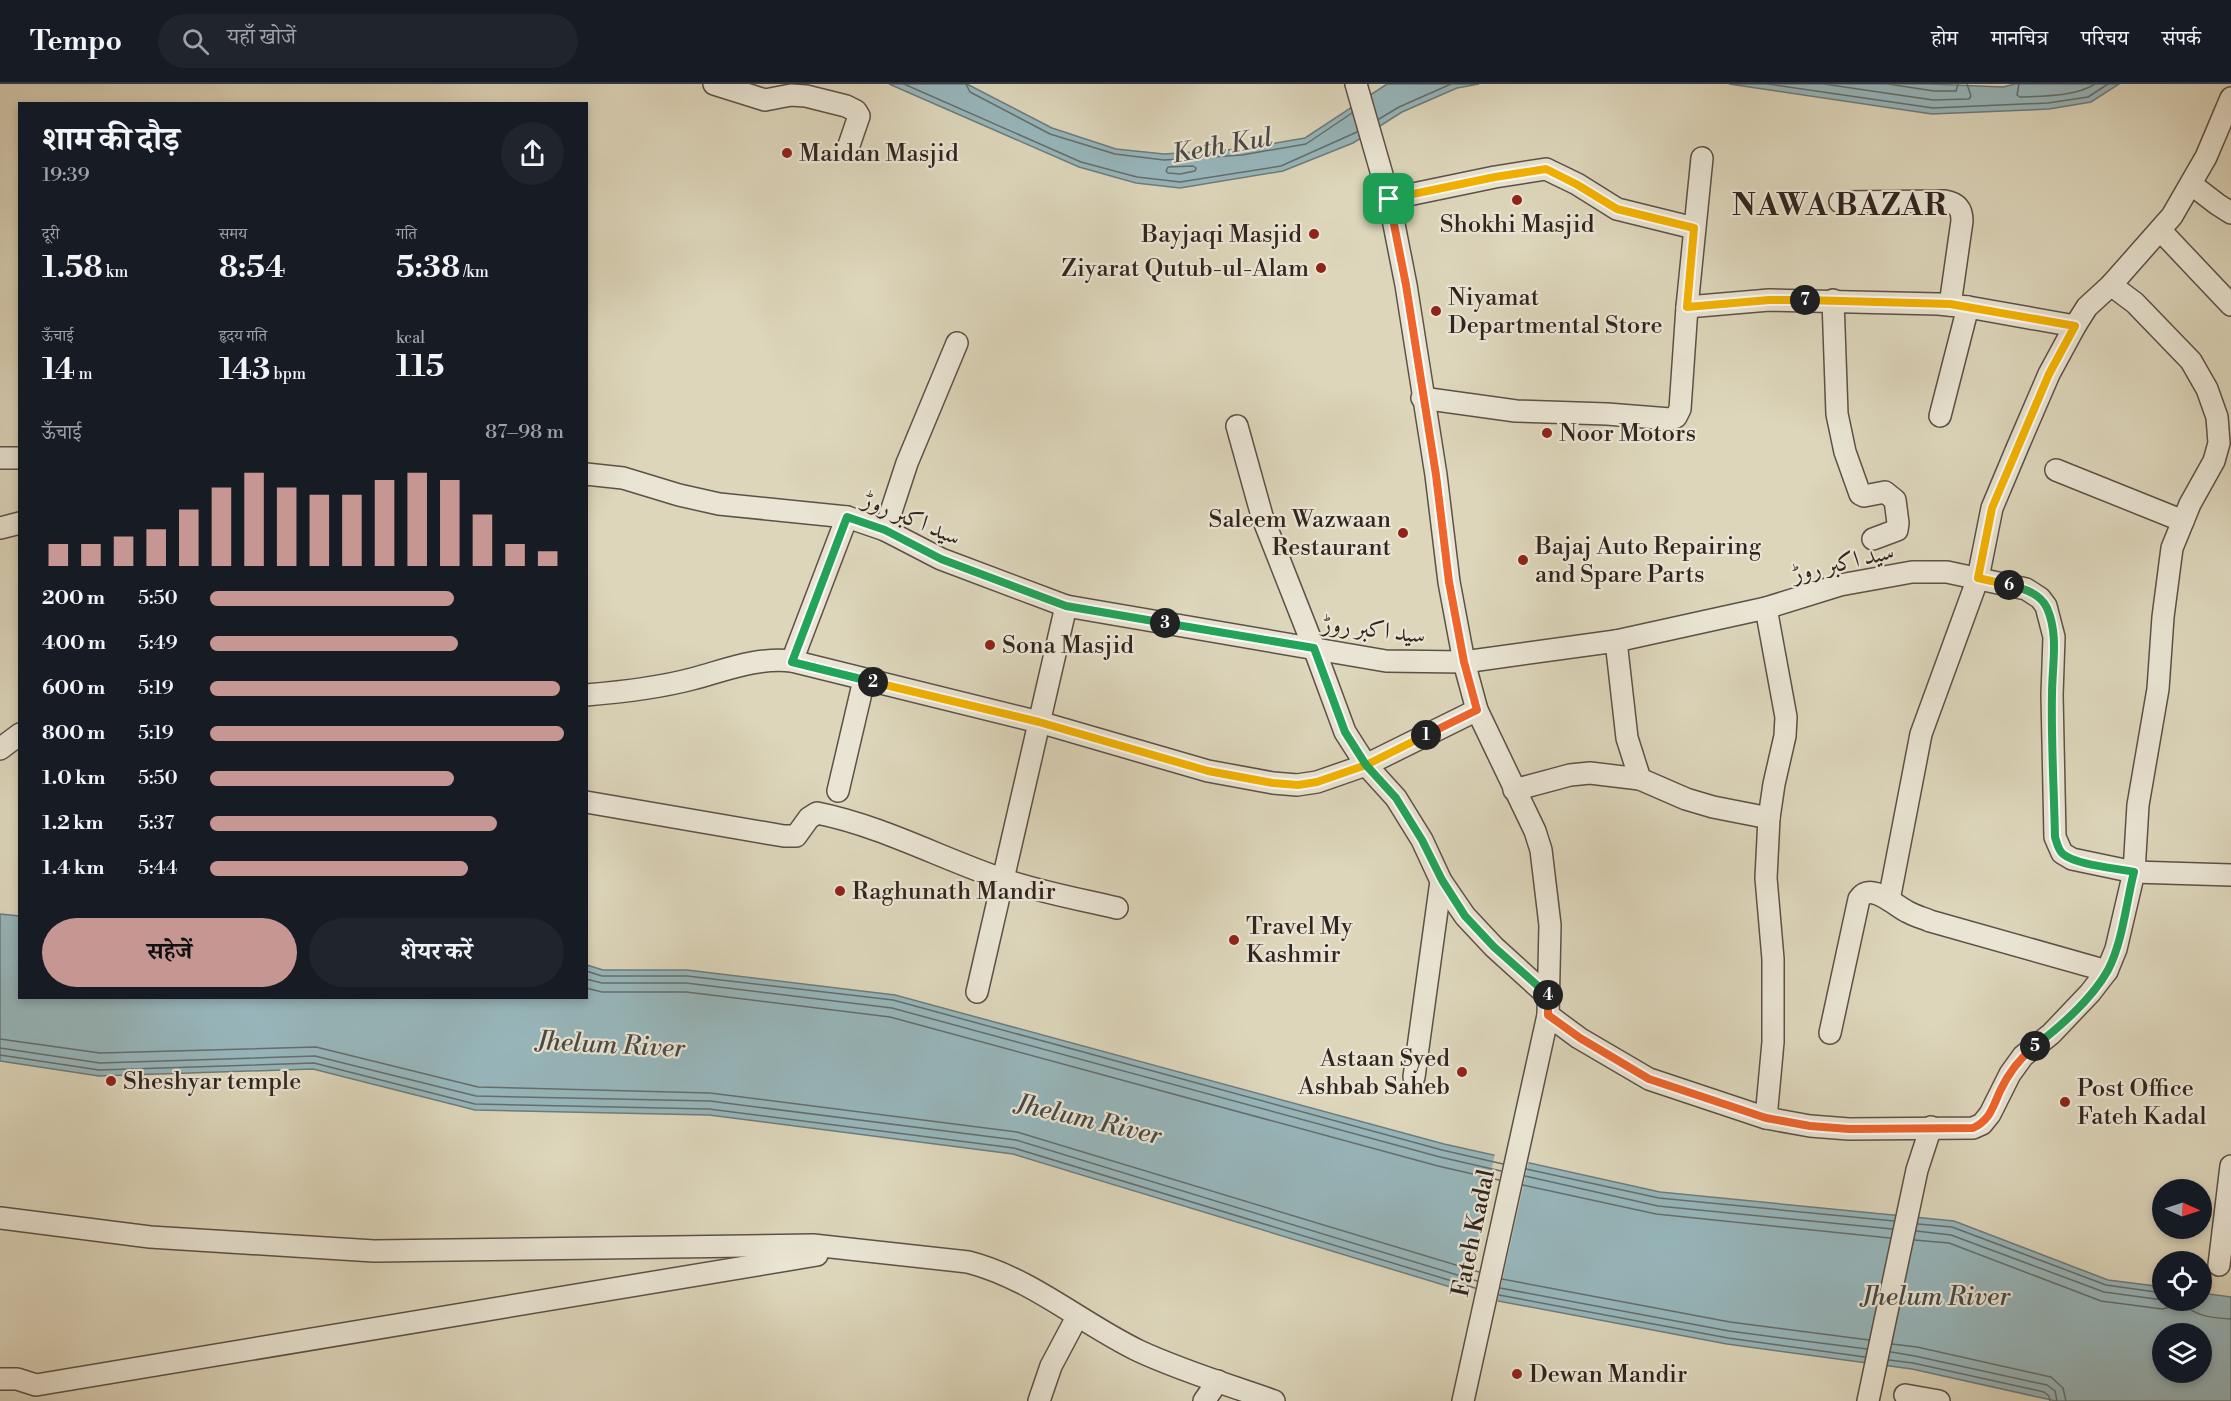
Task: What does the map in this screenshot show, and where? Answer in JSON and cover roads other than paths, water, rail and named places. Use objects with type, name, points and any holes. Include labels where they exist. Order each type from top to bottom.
[{"type":"street","points":[[714,84],[765,100],[791,95],[806,96],[851,108],[859,116],[847,152]]},
{"type":"street","name":"Fateh Kadal","points":[[1356,84],[1389,199],[1406,285],[1422,398],[1436,475],[1449,582],[1464,662],[1477,710],[1535,831],[1541,850],[1550,924],[1548,1005],[1463,1401]]},
{"type":"street","points":[[1889,900],[1921,734],[1978,578],[1992,508],[2049,374],[2087,307],[2111,285],[2172,216],[2206,157],[2231,98]]},
{"type":"street","points":[[1422,398],[1516,411],[1670,419],[1676,417],[1680,409],[1687,307],[1702,158]]},
{"type":"street","points":[[1389,199],[1546,169],[1617,209],[1694,228]]},
{"type":"street","points":[[2191,184],[2231,213]]},
{"type":"street","points":[[1840,202],[1945,201],[1955,203],[1960,207],[1962,220],[1959,306],[1940,416]]},
{"type":"street","points":[[2160,230],[2231,305]]},
{"type":"street","points":[[1237,426],[1262,516],[1345,732],[1366,765],[1396,798],[1422,840],[1442,880],[1472,924],[1580,1038],[1649,1079],[1766,1118],[1810,1126],[1839,1128],[1973,1128],[1982,1124],[1995,1106],[2010,1074],[2023,1056],[2057,1028],[2090,993],[2107,970],[2116,949],[2134,872],[2138,805],[2158,689],[2172,548],[2214,460],[2219,443],[2217,417],[2207,389],[2191,361],[2135,303],[2111,285]]},
{"type":"street","points":[[1687,307],[1769,300],[1833,300],[1959,306],[2075,326]]},
{"type":"street","points":[[1833,300],[1837,414],[1845,452],[1860,494],[1864,496],[1885,492],[1895,500],[1899,523],[1898,530],[1873,539]]},
{"type":"street","points":[[885,530],[907,463],[957,343]]},
{"type":"street","points":[[0,458],[18,458]]},
{"type":"street","points":[[2056,470],[2183,521]]},
{"type":"street","name":"سید اکبر روڑ","points":[[588,474],[623,478],[719,504],[847,517],[885,530],[941,559],[1066,606],[1386,661],[1464,662],[1616,641],[1766,608],[1840,585],[1912,572],[1947,572],[2026,589],[2040,598],[2046,606],[2054,637],[2052,695],[2055,837],[2062,854],[2072,859],[2134,872]]},
{"type":"street","points":[[792,662],[847,517]]},
{"type":"street","points":[[0,528],[18,524]]},
{"type":"street","points":[[977,992],[1066,606]]},
{"type":"street","points":[[1766,608],[1786,717],[1785,736],[1774,784],[1766,878],[1773,959],[1773,1042],[1766,1118]]},
{"type":"street","points":[[1616,641],[1627,738],[1640,779]]},
{"type":"street","points":[[588,695],[648,688],[761,661],[792,662],[1039,722],[1208,771],[1273,783],[1298,785],[1317,782],[1366,765],[1477,710]]},
{"type":"street","points":[[838,791],[864,680]]},
{"type":"street","points":[[0,748],[18,735]]},
{"type":"street","points":[[1514,790],[1570,775],[1590,773],[1640,779],[1686,799],[1713,807],[1770,818]]},
{"type":"street","points":[[588,802],[784,836],[796,836],[809,818],[817,813],[868,826],[1003,880],[1117,908]]},
{"type":"street","points":[[2134,872],[2231,875]]},
{"type":"street","points":[[1414,1077],[1442,880]]},
{"type":"street","points":[[1830,1033],[1859,899],[1862,894],[1869,892],[1930,921],[2107,970]]},
{"type":"street","points":[[1868,1401],[1911,1196],[1931,1127]]},
{"type":"street","points":[[2218,1265],[2231,1167]]},
{"type":"street","points":[[0,1218],[150,1237],[374,1251],[813,1245],[968,1262],[991,1268],[1031,1287],[1077,1317],[1140,1351],[1274,1401]]},
{"type":"street","points":[[0,1379],[17,1379],[36,1385],[853,1250]]},
{"type":"street","points":[[1039,1401],[1051,1366],[1077,1317]]},
{"type":"street","points":[[1204,1401],[1218,1381]]},
{"type":"street","points":[[1905,1395],[1939,1401]]},
{"type":"water","name":"Keth Kul","points":[[889,84],[967,84],[1052,128],[1116,149],[1164,154],[1241,149],[1305,138],[1387,84],[1479,84],[1457,88],[1402,112],[1353,143],[1283,171],[1180,188],[1136,183],[1079,167]]},
{"type":"water","points":[[1729,84],[1929,84],[2003,87],[2015,84],[2119,84],[2091,102],[2049,109],[1932,114]]},
{"type":"water","name":"Jhelum River","points":[[0,914],[18,916],[18,999],[588,999],[588,965],[603,970],[687,970],[895,995],[1444,1144],[1660,1192],[1954,1221],[2108,1280],[2152,1286],[2152,1311],[2212,1311],[2212,1294],[2231,1297],[2231,1401],[2056,1401],[1912,1369],[1727,1344],[1493,1300],[1013,1154],[709,1115],[475,1110],[313,1069],[99,1076],[0,1061]]},
{"type":"place","name":"Maidan Masjid","points":[[787,153]]},
{"type":"place","name":"Shokhi Masjid","points":[[1517,200]]},
{"type":"place","name":"Bayjaqi Masjid","points":[[1314,234]]},
{"type":"place","name":"Ziyarat Qutub-ul-Alam","points":[[1321,268]]},
{"type":"place","name":"Niyamat Departmental Store","points":[[1436,311]]},
{"type":"place","name":"Noor Motors","points":[[1547,433]]},
{"type":"place","name":"Saleem Wazwaan Restaurant","points":[[1403,533]]},
{"type":"place","name":"Bajaj Auto Repairing and Spare Parts","points":[[1523,560]]},
{"type":"place","name":"Sona Masjid","points":[[990,645]]},
{"type":"place","name":"Raghunath Mandir","points":[[840,891]]},
{"type":"place","name":"Travel My Kashmir","points":[[1234,940]]},
{"type":"place","name":"Astaan Syed Ashbab Saheb","points":[[1462,1072]]},
{"type":"place","name":"Sheshyar temple","points":[[111,1081]]},
{"type":"place","name":"Post Office Fateh Kadal","points":[[2065,1102]]},
{"type":"place","name":"Dewan Mandir","points":[[1517,1374]]},
{"type":"district","name":"NAWA BAZAR","points":[[1840,205]]}]
